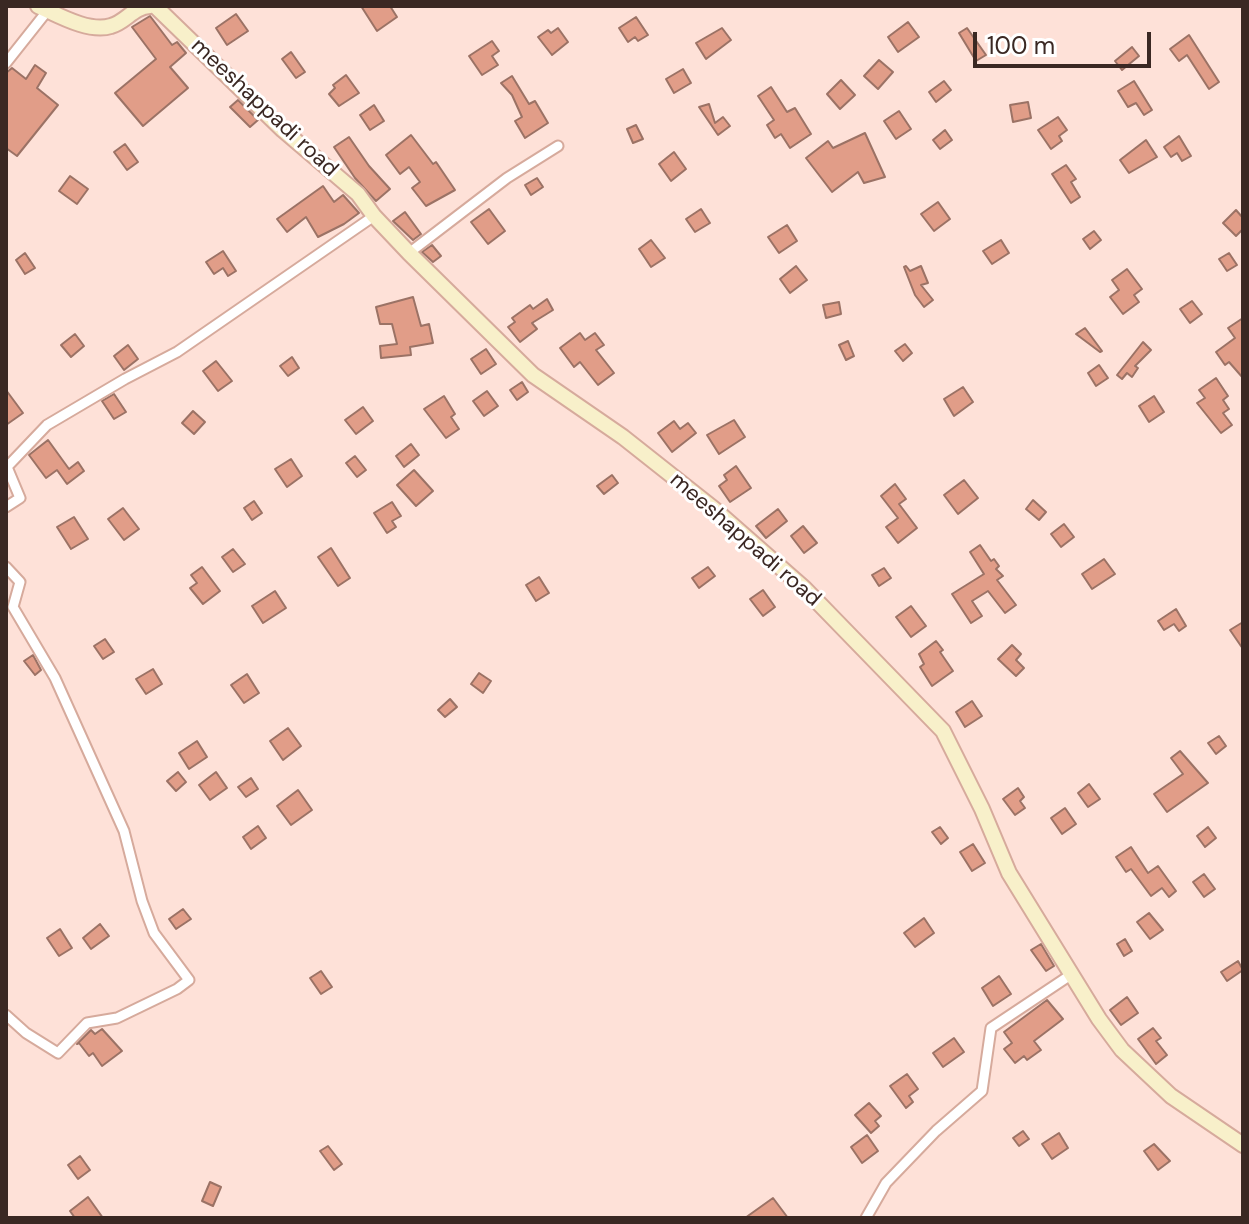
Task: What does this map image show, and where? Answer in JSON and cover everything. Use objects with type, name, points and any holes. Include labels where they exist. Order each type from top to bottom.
[{"type":"street","name":"meeshappadi road","points":[[43,8],[93,27],[113,26],[131,12],[153,6],[283,130],[358,194],[409,253],[533,375],[623,437],[714,509],[804,588],[943,731],[982,809],[1009,873],[1099,1019],[1122,1050],[1171,1096],[1243,1145]]},
{"type":"street","points":[[6,63],[43,8]]},
{"type":"street","points":[[409,253],[507,178],[558,146]]},
{"type":"street","points":[[6,507],[20,498],[7,467],[47,425],[177,352],[374,216]]},
{"type":"street","points":[[6,567],[20,582],[13,607],[55,678],[124,831],[142,901],[154,933],[189,980],[117,1018],[87,1023],[58,1053],[26,1033],[6,1015]]},
{"type":"street","points":[[866,1218],[886,1183],[936,1131],[982,1091],[991,1028],[1072,974]]},
{"type":"building","points":[[361,6],[390,6],[397,17],[377,31]]},
{"type":"building","points":[[236,14],[248,31],[227,45],[216,28]]},
{"type":"building","points":[[150,16],[172,45],[177,42],[186,53],[170,67],[188,88],[143,126],[115,93],[156,59],[132,27]]},
{"type":"building","points":[[636,17],[648,35],[638,41],[635,37],[628,42],[619,28]]},
{"type":"building","points":[[908,22],[919,37],[898,52],[888,37]]},
{"type":"building","points":[[558,28],[568,42],[552,55],[538,37]]},
{"type":"building","points":[[722,28],[731,40],[706,59],[696,43]]},
{"type":"building","points":[[967,28],[986,55],[976,61],[959,33]]},
{"type":"building","points":[[1189,35],[1219,82],[1209,89],[1187,55],[1179,61],[1170,49]]},
{"type":"building","points":[[492,41],[499,51],[492,56],[498,65],[482,75],[469,56]]},
{"type":"building","points":[[1132,47],[1139,56],[1122,70],[1115,61]]},
{"type":"building","points":[[291,52],[305,72],[296,78],[282,59]]},
{"type":"building","points":[[879,60],[893,72],[878,89],[864,76]]},
{"type":"building","points":[[35,65],[46,73],[37,88],[58,105],[17,156],[6,148],[6,73],[12,68],[26,79]]},
{"type":"building","points":[[683,69],[691,83],[674,93],[666,79]]},
{"type":"building","points":[[346,75],[359,93],[339,106],[329,94],[335,88],[333,85]]},
{"type":"building","points":[[512,76],[529,104],[535,101],[548,123],[525,138],[515,121],[522,117],[512,95],[501,83]]},
{"type":"building","points":[[841,80],[855,95],[840,109],[827,94]]},
{"type":"building","points":[[944,81],[951,90],[936,102],[929,92]]},
{"type":"building","points":[[1134,81],[1152,110],[1144,115],[1136,103],[1128,107],[1118,91]]},
{"type":"building","points":[[771,87],[787,112],[795,108],[811,134],[790,148],[781,134],[775,138],[767,125],[774,120],[758,96]]},
{"type":"building","points":[[238,100],[258,120],[250,127],[230,107]]},
{"type":"building","points":[[1028,102],[1031,118],[1013,122],[1010,105]]},
{"type":"building","points":[[709,104],[715,123],[723,117],[730,126],[718,135],[699,107]]},
{"type":"building","points":[[374,105],[384,121],[370,130],[360,115]]},
{"type":"building","points":[[899,111],[911,129],[896,139],[884,121]]},
{"type":"building","points":[[1058,117],[1067,130],[1059,136],[1062,141],[1051,149],[1038,130]]},
{"type":"building","points":[[636,125],[643,139],[633,143],[627,129]]},
{"type":"building","points":[[945,130],[952,140],[940,149],[933,140]]},
{"type":"building","points":[[865,133],[885,177],[864,183],[858,172],[832,192],[806,158],[828,141],[833,148]]},
{"type":"building","points":[[411,135],[433,164],[436,162],[455,190],[426,206],[412,188],[420,182],[409,167],[400,174],[386,155]]},
{"type":"building","points":[[1179,136],[1191,156],[1182,161],[1177,153],[1171,157],[1164,147]]},
{"type":"building","points":[[349,137],[390,189],[376,201],[355,178],[334,147]]},
{"type":"building","points":[[1146,140],[1157,157],[1129,173],[1120,160]]},
{"type":"building","points":[[125,144],[138,162],[127,170],[114,152]]},
{"type":"building","points":[[674,152],[686,169],[671,181],[659,164]]},
{"type":"building","points":[[1066,165],[1076,179],[1071,182],[1080,197],[1071,203],[1052,174]]},
{"type":"building","points":[[70,176],[88,189],[77,204],[59,191]]},
{"type":"building","points":[[537,178],[543,187],[531,195],[525,185]]},
{"type":"building","points":[[323,186],[334,202],[343,195],[359,213],[318,237],[306,217],[287,232],[277,219]]},
{"type":"building","points":[[938,202],[950,219],[934,231],[921,214]]},
{"type":"building","points":[[489,209],[505,231],[488,244],[471,222]]},
{"type":"building","points":[[701,209],[710,223],[695,232],[686,219]]},
{"type":"building","points":[[1236,210],[1243,218],[1243,229],[1236,236],[1223,223]]},
{"type":"building","points":[[405,212],[421,234],[413,240],[393,221]]},
{"type":"building","points":[[787,225],[797,241],[779,253],[768,237]]},
{"type":"building","points":[[1094,231],[1101,240],[1090,249],[1083,239]]},
{"type":"building","points":[[651,240],[665,258],[651,267],[639,249]]},
{"type":"building","points":[[1001,240],[1009,253],[992,264],[983,251]]},
{"type":"building","points":[[432,245],[441,256],[433,262],[422,252]]},
{"type":"building","points":[[223,251],[236,271],[228,276],[223,268],[214,274],[206,262]]},
{"type":"building","points":[[25,253],[35,268],[25,274],[16,260]]},
{"type":"building","points":[[1229,253],[1237,265],[1227,271],[1219,259]]},
{"type":"building","points":[[796,266],[807,280],[790,293],[780,279]]},
{"type":"building","points":[[906,266],[910,271],[921,266],[928,283],[921,285],[933,300],[924,307],[915,295]]},
{"type":"building","points":[[1127,269],[1142,289],[1134,295],[1139,302],[1123,314],[1110,297],[1119,290],[1112,280]]},
{"type":"building","points":[[413,297],[421,326],[429,324],[433,343],[410,347],[411,355],[381,358],[380,346],[397,344],[392,324],[380,324],[376,307]]},
{"type":"building","points":[[547,299],[553,310],[532,323],[537,329],[520,342],[508,327],[515,322],[512,318],[530,305],[533,309]]},
{"type":"building","points":[[1192,301],[1202,314],[1190,323],[1180,309]]},
{"type":"building","points":[[839,302],[841,314],[826,318],[823,305]]},
{"type":"building","points":[[1243,318],[1243,378],[1229,362],[1225,365],[1216,352],[1235,338],[1228,328]]},
{"type":"building","points":[[1085,328],[1102,351],[1076,334]]},
{"type":"building","points":[[580,333],[585,340],[595,333],[604,345],[596,350],[614,373],[598,385],[580,362],[574,367],[560,348]]},
{"type":"building","points":[[75,334],[84,346],[71,357],[61,345]]},
{"type":"building","points":[[848,341],[854,356],[846,360],[839,345]]},
{"type":"building","points":[[1143,342],[1151,350],[1135,366],[1138,368],[1132,377],[1127,373],[1122,379],[1117,375]]},
{"type":"building","points":[[905,344],[912,353],[903,361],[895,351]]},
{"type":"building","points":[[128,345],[138,359],[124,370],[114,356]]},
{"type":"building","points":[[486,349],[496,364],[481,374],[471,359]]},
{"type":"building","points":[[292,357],[299,368],[288,376],[280,366]]},
{"type":"building","points":[[216,361],[232,381],[218,391],[203,371]]},
{"type":"building","points":[[1099,365],[1108,378],[1096,386],[1088,373]]},
{"type":"building","points":[[1216,378],[1228,396],[1223,400],[1229,409],[1223,413],[1232,425],[1221,433],[1197,403],[1205,398],[1199,390]]},
{"type":"building","points":[[522,382],[528,392],[517,400],[510,390]]},
{"type":"building","points":[[963,387],[973,402],[954,416],[944,399]]},
{"type":"building","points":[[6,390],[23,413],[6,425]]},
{"type":"building","points":[[487,391],[498,406],[484,416],[473,401]]},
{"type":"building","points":[[114,394],[126,412],[114,419],[102,401]]},
{"type":"building","points":[[444,396],[455,414],[451,417],[459,429],[446,438],[424,409]]},
{"type":"building","points":[[1154,396],[1164,412],[1149,422],[1139,406]]},
{"type":"building","points":[[363,407],[373,421],[356,434],[345,420]]},
{"type":"building","points":[[193,411],[205,422],[194,434],[182,423]]},
{"type":"building","points":[[734,420],[745,437],[719,454],[707,435]]},
{"type":"building","points":[[674,421],[680,429],[688,423],[696,433],[672,452],[658,433]]},
{"type":"building","points":[[48,440],[69,469],[78,462],[84,471],[67,484],[57,470],[46,478],[29,455]]},
{"type":"building","points":[[411,444],[419,455],[404,467],[396,456]]},
{"type":"building","points":[[355,456],[366,470],[357,477],[346,463]]},
{"type":"building","points":[[291,459],[302,476],[287,487],[275,469]]},
{"type":"building","points":[[736,466],[751,488],[730,502],[719,486],[727,480],[724,475]]},
{"type":"building","points":[[414,470],[433,491],[416,506],[397,485]]},
{"type":"building","points":[[612,475],[618,483],[604,494],[597,486]]},
{"type":"building","points":[[964,480],[978,498],[958,514],[944,495]]},
{"type":"building","points":[[895,484],[906,499],[899,504],[917,528],[898,543],[886,527],[898,518],[881,496]]},
{"type":"building","points":[[1033,500],[1046,512],[1039,520],[1026,509]]},
{"type":"building","points":[[254,501],[262,513],[252,520],[244,508]]},
{"type":"building","points":[[392,502],[401,516],[392,521],[396,527],[387,533],[374,513]]},
{"type":"building","points":[[123,508],[139,529],[124,540],[108,519]]},
{"type":"building","points":[[778,509],[787,521],[766,538],[756,526]]},
{"type":"building","points":[[74,517],[88,539],[71,549],[57,527]]},
{"type":"building","points":[[1064,524],[1074,537],[1061,547],[1051,534]]},
{"type":"building","points":[[803,526],[817,543],[804,553],[791,536]]},
{"type":"building","points":[[980,545],[991,561],[994,559],[999,566],[996,569],[1003,576],[997,580],[1016,605],[1005,613],[988,591],[972,601],[982,616],[971,623],[952,594],[984,574],[970,552]]},
{"type":"building","points":[[331,548],[350,578],[338,586],[318,557]]},
{"type":"building","points":[[233,549],[245,564],[233,572],[222,557]]},
{"type":"building","points":[[1104,559],[1115,574],[1092,589],[1082,574]]},
{"type":"building","points":[[202,567],[220,591],[203,604],[190,588],[197,583],[191,575]]},
{"type":"building","points":[[708,567],[715,576],[699,588],[692,578]]},
{"type":"building","points":[[884,568],[891,578],[879,586],[872,575]]},
{"type":"building","points":[[539,577],[549,593],[536,601],[526,585]]},
{"type":"building","points":[[763,590],[775,607],[763,616],[750,599]]},
{"type":"building","points":[[275,591],[286,608],[263,623],[252,606]]},
{"type":"building","points":[[911,606],[926,626],[911,637],[896,617]]},
{"type":"building","points":[[1176,609],[1186,626],[1179,631],[1174,624],[1164,630],[1158,621]]},
{"type":"building","points":[[1243,622],[1243,649],[1230,630]]},
{"type":"building","points":[[105,639],[114,652],[103,659],[94,646]]},
{"type":"building","points":[[936,641],[953,671],[932,686],[920,667],[924,664],[919,654]]},
{"type":"building","points":[[1012,645],[1021,654],[1016,660],[1024,668],[1016,676],[998,659]]},
{"type":"building","points":[[33,655],[41,670],[35,675],[24,661]]},
{"type":"building","points":[[153,669],[162,684],[146,694],[136,679]]},
{"type":"building","points":[[479,673],[491,681],[483,693],[471,684]]},
{"type":"building","points":[[247,674],[259,693],[244,703],[231,685]]},
{"type":"building","points":[[450,699],[457,707],[445,717],[438,710]]},
{"type":"building","points":[[972,701],[982,716],[965,727],[956,712]]},
{"type":"building","points":[[288,728],[301,746],[283,760],[270,741]]},
{"type":"building","points":[[1219,736],[1226,746],[1216,754],[1208,743]]},
{"type":"building","points":[[197,741],[207,757],[189,769],[179,753]]},
{"type":"building","points":[[1180,751],[1208,783],[1167,812],[1154,794],[1183,774],[1171,758]]},
{"type":"building","points":[[178,772],[186,782],[176,791],[167,781]]},
{"type":"building","points":[[216,772],[227,788],[210,800],[199,785]]},
{"type":"building","points":[[251,778],[258,789],[246,797],[238,787]]},
{"type":"building","points":[[1089,784],[1100,799],[1088,807],[1078,793]]},
{"type":"building","points":[[1018,788],[1024,797],[1020,801],[1025,808],[1015,815],[1003,799]]},
{"type":"building","points":[[298,790],[312,810],[291,825],[277,806]]},
{"type":"building","points":[[1065,808],[1076,824],[1062,834],[1051,818]]},
{"type":"building","points":[[258,826],[266,838],[251,849],[243,837]]},
{"type":"building","points":[[940,827],[948,838],[941,844],[932,832]]},
{"type":"building","points":[[1208,827],[1216,838],[1205,847],[1197,836]]},
{"type":"building","points":[[973,844],[985,863],[972,871],[960,852]]},
{"type":"building","points":[[1131,847],[1148,873],[1158,866],[1176,891],[1169,897],[1162,888],[1151,896],[1131,869],[1126,872],[1116,857]]},
{"type":"building","points":[[1204,874],[1215,889],[1204,897],[1193,882]]},
{"type":"building","points":[[183,909],[191,919],[176,929],[169,919]]},
{"type":"building","points":[[1149,913],[1163,930],[1150,939],[1137,922]]},
{"type":"building","points":[[924,918],[934,933],[915,947],[904,933]]},
{"type":"building","points":[[100,924],[109,936],[91,949],[83,938]]},
{"type":"building","points":[[60,929],[72,948],[59,956],[47,938]]},
{"type":"building","points":[[1125,939],[1132,951],[1124,956],[1117,944]]},
{"type":"building","points":[[1041,944],[1054,966],[1046,971],[1031,950]]},
{"type":"building","points":[[1238,961],[1243,970],[1227,981],[1221,972]]},
{"type":"building","points":[[321,971],[332,987],[321,994],[310,978]]},
{"type":"building","points":[[999,976],[1011,994],[993,1006],[982,988]]},
{"type":"building","points":[[1127,997],[1138,1013],[1121,1025],[1110,1010]]},
{"type":"building","points":[[1047,1000],[1063,1019],[1034,1041],[1041,1050],[1027,1060],[1024,1056],[1015,1063],[1004,1049],[1012,1043],[1004,1032]]},
{"type":"building","points":[[1153,1028],[1161,1038],[1156,1041],[1167,1055],[1156,1064],[1138,1039]]},
{"type":"building","points":[[102,1029],[122,1051],[102,1066],[93,1053],[89,1056],[77,1044],[91,1030],[95,1034]]},
{"type":"building","points":[[954,1038],[964,1052],[943,1067],[933,1053]]},
{"type":"building","points":[[907,1074],[918,1089],[909,1096],[913,1102],[906,1108],[890,1086]]},
{"type":"building","points":[[869,1103],[881,1116],[875,1121],[879,1126],[871,1133],[855,1115]]},
{"type":"building","points":[[1023,1131],[1029,1139],[1019,1146],[1013,1138]]},
{"type":"building","points":[[1059,1133],[1068,1148],[1052,1159],[1042,1144]]},
{"type":"building","points":[[867,1135],[878,1151],[862,1163],[851,1147]]},
{"type":"building","points":[[1154,1144],[1170,1161],[1158,1170],[1144,1151]]},
{"type":"building","points":[[328,1146],[342,1164],[334,1170],[320,1151]]},
{"type":"building","points":[[80,1156],[90,1170],[78,1179],[68,1165]]},
{"type":"building","points":[[210,1182],[221,1187],[213,1206],[202,1201]]},
{"type":"building","points":[[88,1197],[103,1218],[75,1218],[70,1211]]},
{"type":"building","points":[[773,1198],[788,1218],[745,1218]]}]
